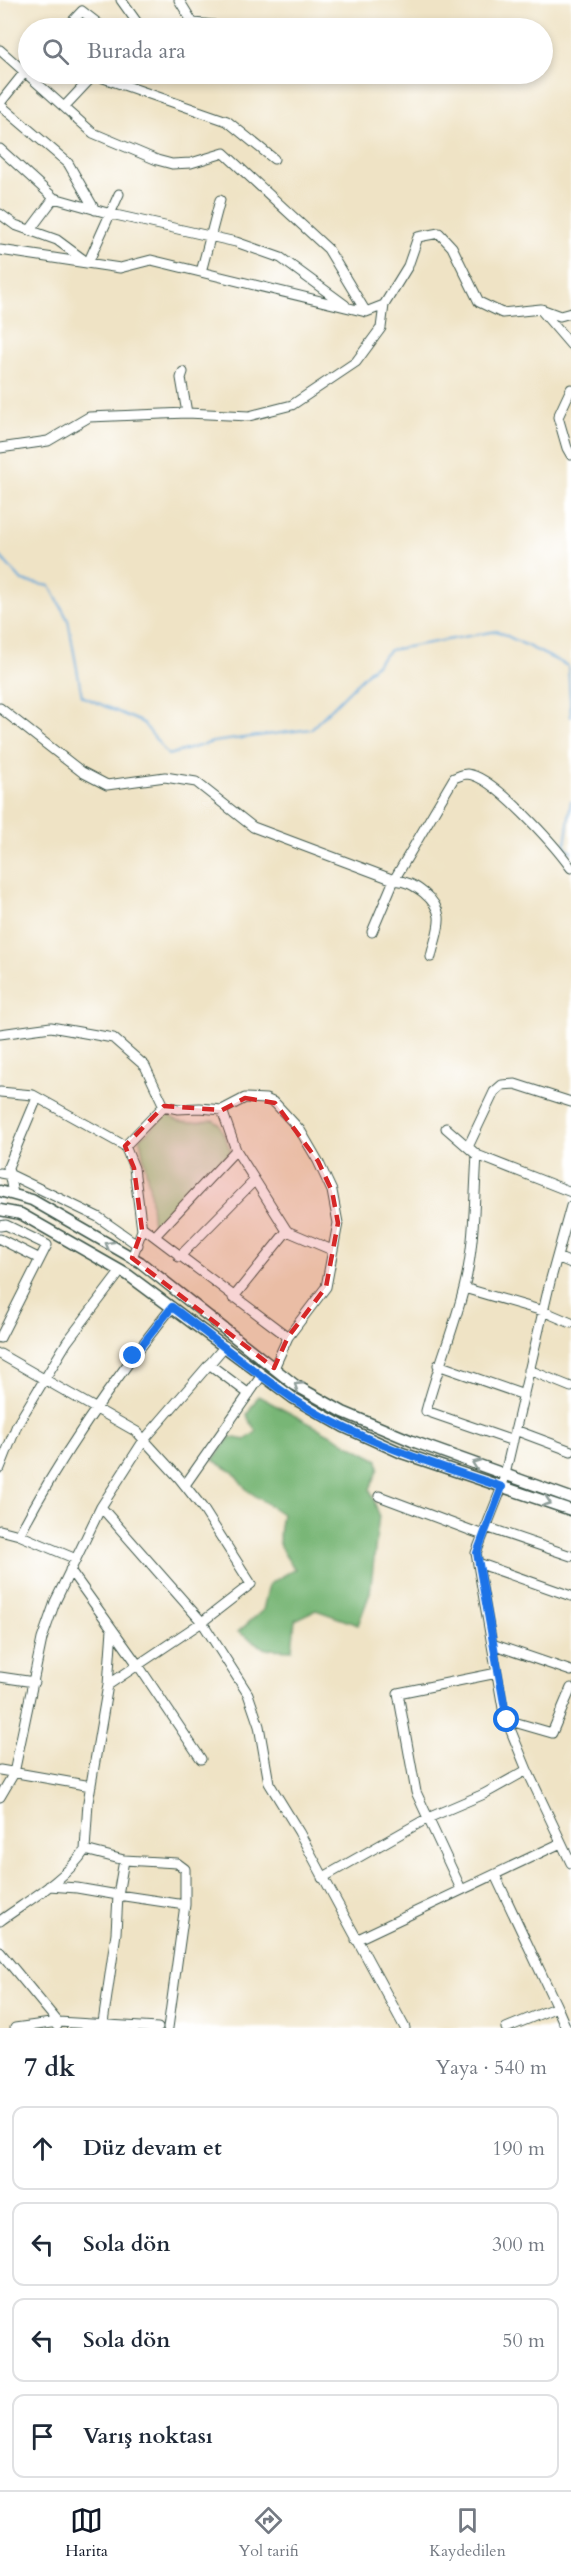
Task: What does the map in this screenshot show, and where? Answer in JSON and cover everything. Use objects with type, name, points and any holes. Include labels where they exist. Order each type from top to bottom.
[{"type":"main road","points":[[0,1191],[32,1200],[132,1258],[295,1385],[343,1412],[571,1498]]},
{"type":"main road","points":[[0,1210],[21,1214],[121,1271],[293,1398],[344,1427],[402,1453],[571,1510]]},
{"type":"street","points":[[77,0],[82,11],[91,18]]},
{"type":"street","points":[[121,0],[134,18]]},
{"type":"street","points":[[179,0],[186,18]]},
{"type":"street","points":[[75,18],[82,11]]},
{"type":"street","points":[[0,50],[18,63]]},
{"type":"street","points":[[18,81],[0,104],[68,163],[95,210]]},
{"type":"street","points":[[41,84],[93,133],[157,160],[172,164],[191,164],[224,153],[328,249],[366,312]]},
{"type":"street","points":[[64,107],[84,84]]},
{"type":"street","points":[[123,85],[227,121],[274,159]]},
{"type":"street","points":[[0,149],[54,198],[111,214],[212,236],[281,258],[348,308]]},
{"type":"street","points":[[88,263],[119,194]]},
{"type":"street","points":[[30,230],[54,198]]},
{"type":"street","points":[[201,272],[220,200]]},
{"type":"street","points":[[0,214],[15,225],[57,240],[88,263]]},
{"type":"street","points":[[0,448],[48,441],[89,417],[187,413],[249,416],[292,405],[356,362],[381,328],[384,305],[408,266],[418,237],[440,233],[452,247],[479,302],[502,313],[541,309],[560,315],[571,313]]},
{"type":"street","points":[[0,250],[120,268],[151,260],[366,312],[384,305]]},
{"type":"street","points":[[541,309],[571,345]]},
{"type":"street","points":[[183,372],[181,378],[187,413]]},
{"type":"street","points":[[571,389],[558,417],[571,454]]},
{"type":"street","points":[[0,708],[82,772],[107,785],[165,777],[196,782],[253,827],[394,880],[407,882],[436,904],[440,912],[431,957]]},
{"type":"street","points":[[372,932],[394,880],[454,778],[468,774],[481,779],[527,815],[571,868]]},
{"type":"street","points":[[0,1034],[51,1028],[113,1038],[145,1066],[164,1106]]},
{"type":"street","points":[[468,1147],[494,1092],[502,1086],[515,1084],[571,1102]]},
{"type":"street","points":[[0,1092],[26,1093],[125,1146],[134,1168],[142,1227],[132,1258]]},
{"type":"street","points":[[13,1194],[8,1167],[37,1098]]},
{"type":"street","points":[[164,1106],[178,1109],[222,1110],[245,1098],[266,1099],[275,1103],[300,1130],[332,1191],[338,1223],[326,1287],[288,1337],[274,1368]]},
{"type":"street","points":[[125,1146],[164,1106]]},
{"type":"street","points":[[222,1110],[236,1150],[287,1231],[332,1250]]},
{"type":"street","points":[[446,1128],[477,1155],[571,1192]]},
{"type":"street","points":[[155,1236],[236,1150]]},
{"type":"street","points":[[477,1155],[470,1251],[464,1288],[438,1365],[426,1411],[513,1442]]},
{"type":"street","points":[[0,1173],[11,1174],[98,1217],[138,1245]]},
{"type":"street","points":[[179,1257],[255,1180]]},
{"type":"street","points":[[571,1206],[543,1311],[502,1487],[477,1553],[507,1720],[526,1770],[571,1863]]},
{"type":"street","points":[[0,1226],[6,1225],[46,1245],[0,1338]]},
{"type":"street","points":[[142,1227],[233,1298],[288,1337]]},
{"type":"street","points":[[233,1298],[287,1231]]},
{"type":"street","points":[[0,1239],[40,1259]]},
{"type":"street","points":[[557,1257],[571,1263]]},
{"type":"street","points":[[0,1468],[16,1425],[67,1342],[121,1271]]},
{"type":"street","points":[[464,1288],[543,1311],[571,1323]]},
{"type":"street","points":[[19,1535],[47,1482],[96,1408],[172,1307]]},
{"type":"street","points":[[0,1797],[14,1773],[42,1639],[55,1602],[101,1507],[144,1440],[225,1346]]},
{"type":"street","points":[[0,1354],[137,1432],[202,1507],[251,1584],[202,1622],[108,1685]]},
{"type":"street","points":[[209,1364],[249,1394]]},
{"type":"street","points":[[438,1365],[524,1395]]},
{"type":"street","points":[[529,1370],[571,1387]]},
{"type":"street","points":[[185,1485],[262,1375]]},
{"type":"street","points":[[515,1430],[571,1451]]},
{"type":"street","points":[[379,1496],[571,1556]]},
{"type":"street","points":[[101,1507],[202,1622],[248,1694],[259,1726],[269,1783],[300,1832],[322,1878],[405,2028]]},
{"type":"street","points":[[0,1530],[19,1535],[76,1559]]},
{"type":"street","points":[[478,1563],[571,1596]]},
{"type":"street","points":[[70,1570],[201,1759]]},
{"type":"street","points":[[0,1921],[49,1886],[77,1861],[85,1850],[91,1786],[108,1685],[112,1629]]},
{"type":"street","points":[[492,1644],[571,1671]]},
{"type":"street","points":[[461,1890],[416,1792],[398,1693],[497,1673]]},
{"type":"street","points":[[0,1677],[34,1682]]},
{"type":"street","points":[[507,1720],[552,1733],[571,1688]]},
{"type":"street","points":[[0,1770],[91,1786]]},
{"type":"street","points":[[322,1878],[428,1818],[484,1794],[526,1770]]},
{"type":"street","points":[[356,1940],[561,1843]]},
{"type":"street","points":[[85,1850],[124,1860],[177,1863],[185,1869],[185,1905],[168,2028]]},
{"type":"street","points":[[104,2023],[124,1860]]},
{"type":"street","points":[[495,1875],[566,2028]]},
{"type":"street","points":[[49,1886],[77,1888],[185,1905]]},
{"type":"street","points":[[0,1952],[57,2025]]},
{"type":"street","points":[[506,2028],[557,2007]]},
{"type":"street","points":[[15,2028],[104,2023],[158,2028]]},
{"type":"highlighted area","points":[[245,1098],[275,1103],[318,1161],[332,1191],[338,1223],[326,1287],[288,1337],[274,1368],[132,1258],[142,1230],[134,1168],[125,1146],[164,1106],[222,1110]]},
{"type":"green space","points":[[167,1114],[183,1122],[213,1120],[219,1124],[231,1151],[159,1226],[153,1227],[150,1191],[140,1139]]},
{"type":"green space","points":[[258,1396],[378,1460],[379,1468],[370,1489],[379,1515],[370,1593],[358,1625],[316,1610],[295,1620],[292,1650],[266,1649],[238,1632],[263,1610],[269,1584],[295,1569],[280,1544],[282,1514],[247,1490],[233,1472],[213,1460],[230,1437],[245,1440],[256,1432],[247,1415]]},
{"type":"waterway","points":[[0,556],[22,581],[50,586],[68,620],[82,696],[143,723],[168,755],[213,742],[311,729],[390,650],[497,631],[568,666],[571,717]]},
{"type":"waterway","points":[[571,801],[565,846],[571,852]]},
{"type":"route","points":[[133,1356],[172,1307],[293,1398],[344,1427],[402,1453],[502,1487],[477,1553],[504,1714],[507,1720]]}]
